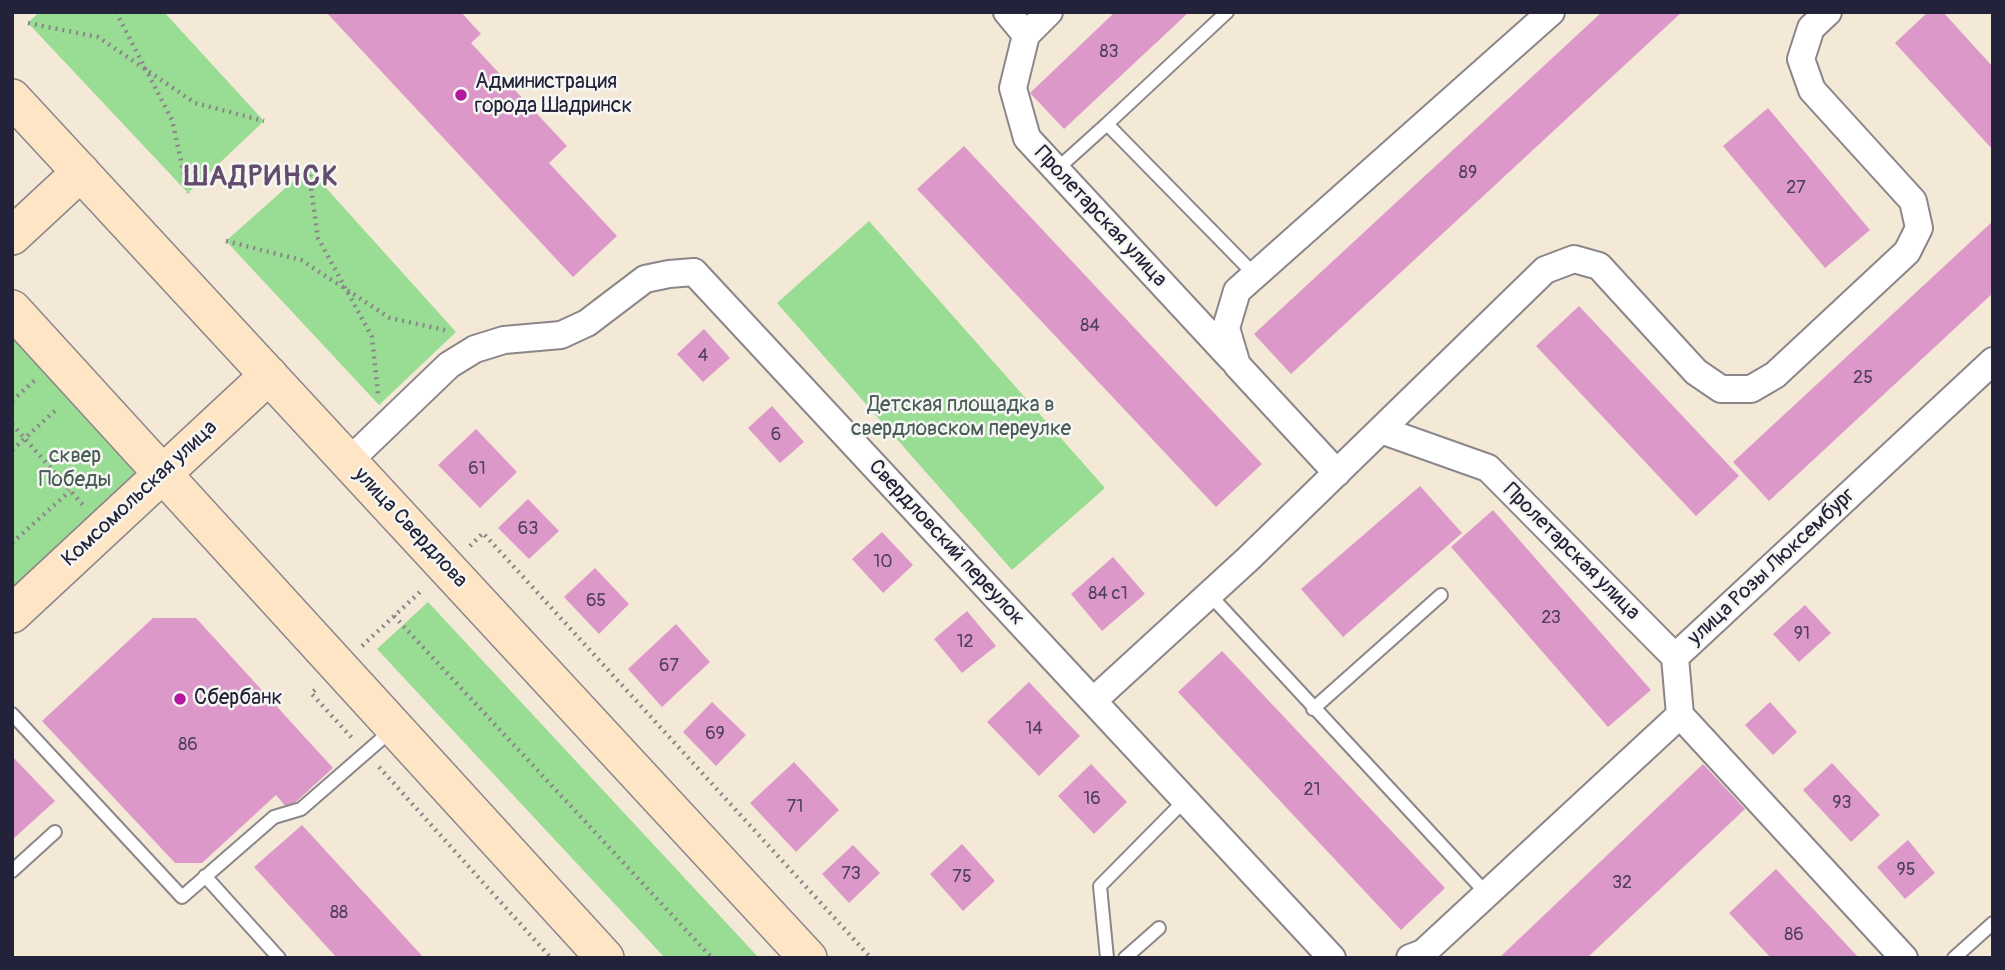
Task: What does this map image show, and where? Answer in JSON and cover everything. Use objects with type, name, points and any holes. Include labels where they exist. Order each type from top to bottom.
[{"type":"main road","name":"улица Свердлова","points":[[12,98],[808,958]]},
{"type":"main road","points":[[12,236],[81,172]]},
{"type":"main road","points":[[12,309],[605,958]]},
{"type":"main road","name":"Комсомольская улица","points":[[12,614],[269,375]]},
{"type":"street","points":[[1007,12],[1026,35],[1049,12]]},
{"type":"street","points":[[1237,365],[1226,328],[1237,291],[1551,12]]},
{"type":"street","points":[[1093,701],[1337,473],[1545,270],[1574,259],[1599,265],[1696,372],[1721,389],[1751,389],[1774,375],[1907,252],[1919,228],[1913,201],[1812,90],[1801,59],[1811,28],[1828,12]]},
{"type":"street","name":"Пролетарская улица","points":[[1026,35],[1013,88],[1027,138],[1337,473]]},
{"type":"street","name":"Свердловский переулок","points":[[349,461],[449,365],[475,349],[504,340],[561,335],[587,323],[645,279],[694,272],[1332,958]]},
{"type":"street","name":"улица Розы Люксембург","points":[[1680,715],[1675,657],[1993,360]]},
{"type":"street","name":"Пролетарская улица","points":[[1381,430],[1488,468],[1675,657]]},
{"type":"street","points":[[1420,956],[1680,715],[1904,958]]},
{"type":"lane","points":[[1056,170],[1227,12]]},
{"type":"lane","points":[[1107,124],[1255,275]]},
{"type":"lane","points":[[1209,594],[1486,894]]},
{"type":"lane","points":[[1313,709],[1441,595]]},
{"type":"lane","points":[[12,714],[182,897],[274,817],[301,809],[395,727]]},
{"type":"lane","points":[[1107,958],[1100,886],[1185,800]]},
{"type":"lane","points":[[12,872],[55,832]]},
{"type":"lane","points":[[205,876],[279,958]]},
{"type":"lane","points":[[1954,958],[1993,923]]},
{"type":"lane","points":[[1125,958],[1159,928]]},
{"type":"path","points":[[116,12],[172,120],[188,193]]},
{"type":"path","points":[[28,23],[99,37],[195,103],[264,121]]},
{"type":"path","points":[[308,168],[318,238],[372,337],[379,405]]},
{"type":"path","points":[[226,242],[301,260],[390,318],[456,332]]},
{"type":"path","points":[[12,450],[82,384]]},
{"type":"path","points":[[12,424],[105,528]]},
{"type":"path","points":[[12,543],[70,491]]},
{"type":"path","points":[[551,958],[311,693],[483,533],[872,958]]},
{"type":"path","points":[[394,616],[712,958]]},
{"type":"green space","points":[[39,12],[164,12],[264,121],[188,193],[28,23]]},
{"type":"green space","points":[[308,168],[456,332],[379,405],[226,241]]},
{"type":"green space","name":"Детская площадка в свердловском переулке","points":[[869,221],[1105,488],[1012,570],[777,303]]},
{"type":"green space","name":"сквер Победы","points":[[12,309],[163,472],[12,612]]},
{"type":"green space","points":[[428,602],[759,958],[665,958],[377,649]]},
{"type":"building","name":"Администрация города Шадринск","points":[[326,12],[461,12],[481,34],[471,43],[567,146],[549,163],[617,236],[573,277]]},
{"type":"building","points":[[1115,12],[1189,12],[1064,129],[1030,93]]},
{"type":"building","points":[[1602,12],[1682,12],[1291,374],[1254,334]]},
{"type":"building","points":[[1928,12],[1943,12],[1993,67],[1993,150],[1895,43]]},
{"type":"building","points":[[1768,108],[1870,230],[1825,268],[1723,146]]},
{"type":"building","points":[[964,146],[1262,464],[1216,507],[917,189]]},
{"type":"building","points":[[1993,221],[1993,293],[1769,501],[1733,462]]},
{"type":"building","points":[[1579,306],[1739,476],[1696,516],[1536,346]]},
{"type":"building","points":[[704,329],[730,358],[703,382],[677,354]]},
{"type":"building","points":[[772,406],[804,442],[780,463],[748,428]]},
{"type":"building","points":[[476,429],[517,472],[480,508],[438,465]]},
{"type":"building","points":[[1420,486],[1462,533],[1343,637],[1301,589]]},
{"type":"building","points":[[528,499],[559,531],[529,559],[498,528]]},
{"type":"building","points":[[1493,510],[1651,690],[1608,727],[1451,547]]},
{"type":"building","points":[[882,532],[913,565],[883,593],[852,559]]},
{"type":"building","points":[[1113,557],[1145,594],[1102,631],[1071,594]]},
{"type":"building","points":[[595,568],[629,604],[599,634],[564,597]]},
{"type":"building","points":[[1805,605],[1831,633],[1799,662],[1773,634]]},
{"type":"building","points":[[967,611],[996,646],[962,673],[934,639]]},
{"type":"building","points":[[153,618],[196,618],[333,768],[288,809],[276,795],[202,863],[175,863],[42,721]]},
{"type":"building","points":[[676,624],[710,662],[662,707],[628,669]]},
{"type":"building","points":[[1222,651],[1445,888],[1401,930],[1178,692]]},
{"type":"building","points":[[1029,682],[1080,736],[1039,776],[987,722]]},
{"type":"building","points":[[712,702],[746,735],[716,766],[683,732]]},
{"type":"building","points":[[1770,702],[1797,732],[1773,755],[1745,725]]},
{"type":"building","points":[[12,756],[55,801],[12,840]]},
{"type":"building","points":[[794,762],[839,810],[796,852],[750,803]]},
{"type":"building","points":[[1832,763],[1880,815],[1851,842],[1803,790]]},
{"type":"building","points":[[1091,764],[1127,802],[1094,834],[1058,796]]},
{"type":"building","points":[[1703,764],[1745,809],[1587,958],[1499,958]]},
{"type":"building","points":[[302,825],[424,958],[337,958],[254,867]]},
{"type":"building","points":[[1908,840],[1935,873],[1905,899],[1877,867]]},
{"type":"building","points":[[962,844],[995,881],[963,911],[930,874]]},
{"type":"building","points":[[853,845],[880,873],[849,903],[822,874]]},
{"type":"building","points":[[1776,869],[1859,958],[1771,958],[1729,913]]},
{"type":"place","name":"Администрация города Шадринск","points":[[461,95]]},
{"type":"place","name":"Сбербанк","points":[[180,699]]},
{"type":"district","name":"ШАДРИНСК","points":[[262,178]]}]
